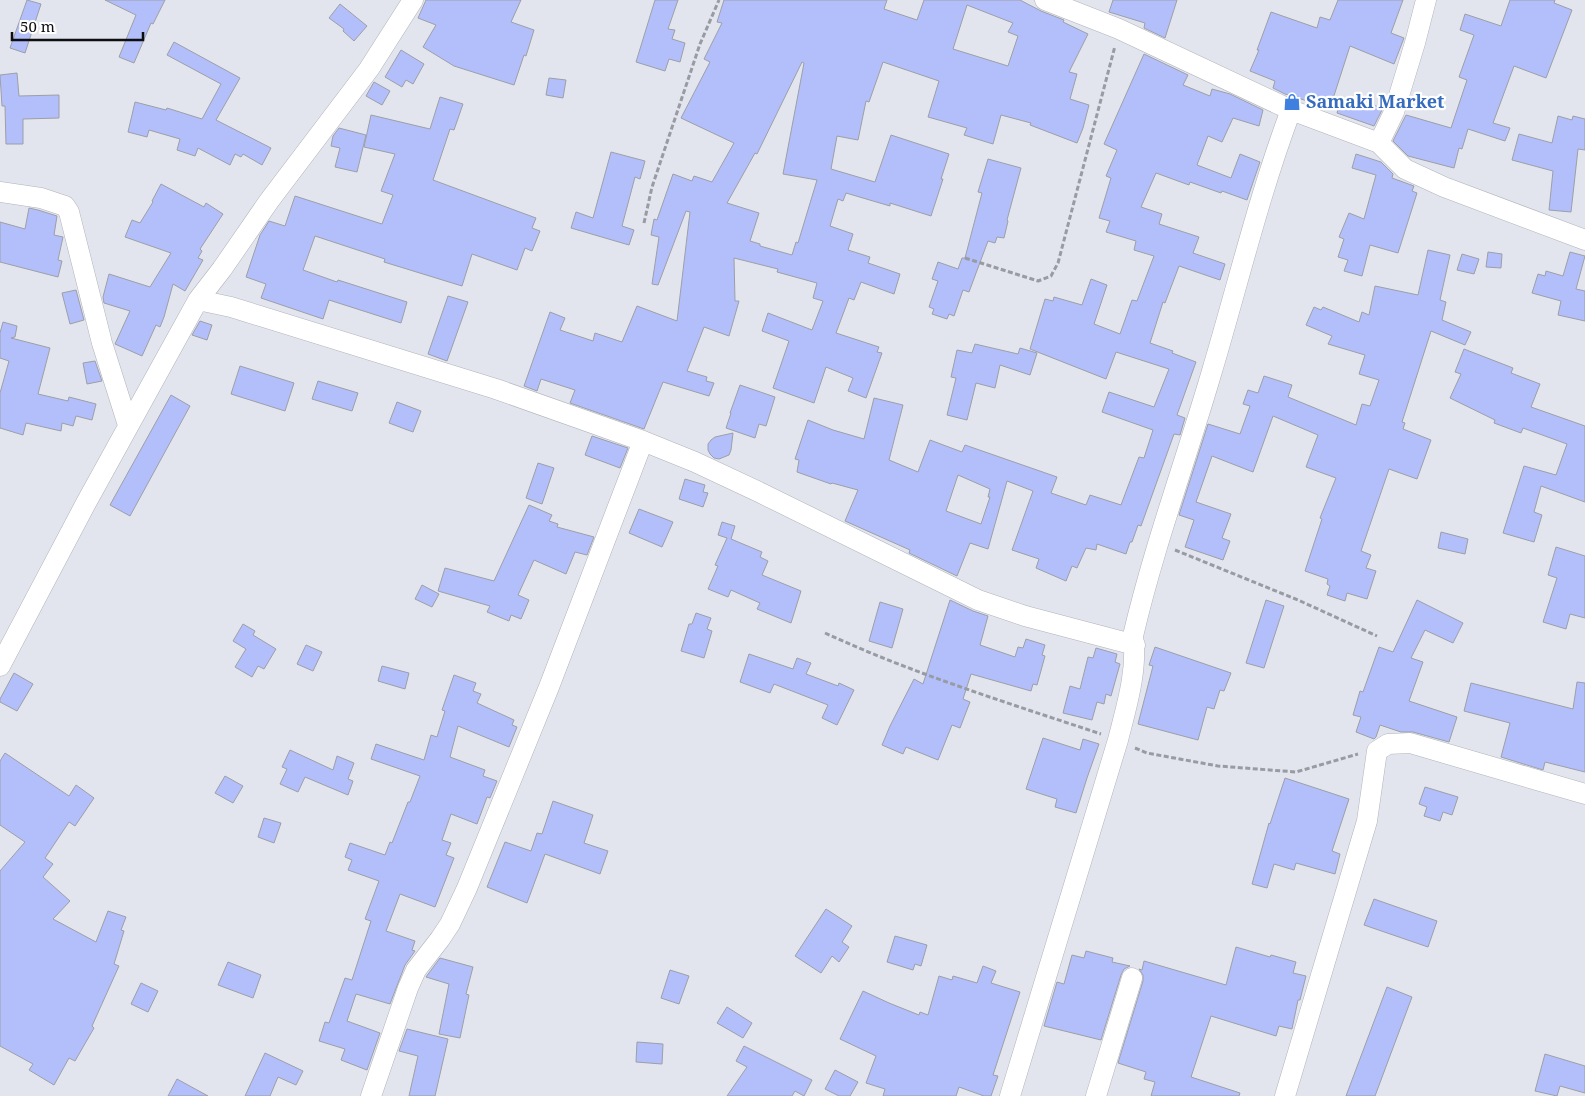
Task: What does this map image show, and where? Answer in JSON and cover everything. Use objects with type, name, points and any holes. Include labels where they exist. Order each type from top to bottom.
[{"type":"street","points":[[0,666],[128,425],[198,300],[269,201],[369,69],[413,0]]},
{"type":"street","points":[[1045,0],[1119,28],[1291,110],[1380,143],[1406,169],[1444,187],[1585,240]]},
{"type":"street","points":[[1380,143],[1394,112],[1416,43],[1426,0]]},
{"type":"street","points":[[1010,1096],[1118,740],[1129,693],[1135,645],[1133,636],[1158,543],[1212,373],[1276,150],[1291,110]]},
{"type":"street","points":[[0,192],[41,198],[65,206],[102,343],[128,425]]},
{"type":"street","points":[[198,300],[231,307],[496,389],[643,442],[720,474],[978,600],[1025,616],[1135,645]]},
{"type":"street","points":[[372,1096],[408,988],[416,970],[445,932],[467,888],[549,687],[643,442]]},
{"type":"street","points":[[1285,1096],[1367,821],[1378,752],[1388,744],[1410,743],[1585,794]]},
{"type":"street","points":[[1096,1096],[1132,978]]},
{"type":"path","points":[[644,223],[652,187],[667,142],[700,44],[719,0]]},
{"type":"path","points":[[965,258],[1038,281],[1051,276],[1058,264],[1119,28]]},
{"type":"path","points":[[1158,543],[1298,600],[1377,636]]},
{"type":"path","points":[[825,633],[884,659],[939,680],[1118,740],[1147,754],[1218,766],[1296,772],[1360,754],[1378,752]]},
{"type":"building","points":[[27,0],[41,4],[25,53],[10,48]]},
{"type":"building","points":[[105,0],[165,0],[153,24],[151,23],[134,63],[119,57],[136,15]]},
{"type":"building","points":[[426,0],[521,0],[511,22],[534,30],[514,85],[454,66],[423,47],[436,25],[418,18]]},
{"type":"building","points":[[655,0],[678,0],[668,29],[675,30],[672,39],[685,43],[680,62],[669,59],[665,71],[636,62]]},
{"type":"building","points":[[724,0],[887,0],[884,9],[917,20],[924,0],[1020,0],[1064,20],[1063,22],[1088,34],[1069,72],[1077,74],[1070,99],[1089,105],[1077,143],[1030,125],[1031,123],[1001,115],[993,144],[964,135],[967,128],[928,117],[939,81],[883,62],[869,102],[866,101],[858,140],[837,136],[831,169],[875,182],[891,135],[949,154],[931,216],[890,203],[890,206],[846,193],[843,201],[838,199],[830,226],[853,234],[848,250],[870,257],[868,263],[900,274],[894,294],[861,282],[854,300],[849,298],[836,333],[879,347],[877,352],[882,353],[866,398],[848,391],[853,378],[826,367],[814,403],[773,388],[789,341],[762,331],[768,313],[812,330],[823,301],[813,298],[817,283],[777,272],[778,269],[734,258],[735,301],[739,301],[729,336],[704,327],[687,371],[707,377],[706,381],[714,383],[709,396],[663,382],[644,429],[570,403],[575,390],[541,379],[537,391],[524,386],[550,312],[565,318],[560,330],[593,341],[595,333],[622,342],[637,306],[677,321],[690,212],[686,211],[658,285],[652,284],[659,237],[651,235],[654,219],[657,220],[673,174],[692,181],[694,176],[712,182],[734,143],[681,118],[710,62],[704,59],[722,23],[717,22]],"holes":[[[967,5],[1013,23],[1008,32],[1018,36],[1008,66],[953,49]],[[802,62],[804,63],[783,174],[817,180],[798,243],[796,242],[792,255],[760,246],[760,244],[750,241],[759,213],[727,203],[755,153],[757,154]]]},
{"type":"building","points":[[1113,0],[1177,0],[1165,38],[1144,28],[1145,23],[1109,12]]},
{"type":"building","points":[[1338,0],[1403,0],[1391,33],[1404,38],[1394,64],[1350,46],[1330,108],[1285,94],[1273,88],[1275,81],[1250,71],[1271,12],[1317,28],[1320,17],[1330,20]]},
{"type":"building","points":[[1510,0],[1555,0],[1554,3],[1572,10],[1546,78],[1514,66],[1493,123],[1510,128],[1505,141],[1468,129],[1462,149],[1459,148],[1454,168],[1408,156],[1393,141],[1406,115],[1451,128],[1467,80],[1459,77],[1474,35],[1460,30],[1465,14],[1501,26]]},
{"type":"building","points":[[340,4],[367,26],[354,41],[343,31],[344,29],[329,18]]},
{"type":"building","points":[[174,42],[240,78],[216,120],[271,148],[262,165],[243,154],[241,157],[235,154],[230,165],[198,148],[195,156],[177,150],[180,139],[149,130],[147,137],[128,132],[135,102],[166,110],[167,108],[202,119],[221,84],[167,55]]},
{"type":"building","points":[[401,50],[424,64],[413,84],[406,80],[402,87],[385,77]]},
{"type":"building","points":[[1144,54],[1188,75],[1183,85],[1210,96],[1212,89],[1230,94],[1263,110],[1259,126],[1233,118],[1222,142],[1208,136],[1197,165],[1231,178],[1240,154],[1260,162],[1247,200],[1190,182],[1189,185],[1156,173],[1141,207],[1162,214],[1159,224],[1199,237],[1193,253],[1225,264],[1220,280],[1179,266],[1165,303],[1163,302],[1150,343],[1196,362],[1177,415],[1185,418],[1180,435],[1174,434],[1141,526],[1138,525],[1126,554],[1097,544],[1096,550],[1086,548],[1077,568],[1072,566],[1066,581],[1036,568],[1039,559],[1012,550],[1033,491],[1007,481],[988,549],[970,543],[957,576],[909,553],[910,550],[845,521],[858,490],[831,484],[797,472],[799,460],[795,459],[808,420],[864,439],[874,398],[903,405],[889,460],[918,472],[930,440],[962,452],[965,445],[1057,477],[1051,493],[1086,505],[1090,495],[1121,505],[1139,457],[1144,458],[1153,430],[1102,412],[1109,392],[1154,407],[1169,369],[1116,352],[1106,379],[1030,349],[1045,299],[1053,301],[1054,297],[1082,305],[1091,279],[1107,285],[1094,324],[1120,334],[1132,300],[1137,301],[1154,256],[1134,250],[1136,241],[1106,232],[1110,221],[1099,218],[1111,178],[1106,176],[1117,150],[1104,144]],"holes":[[[958,475],[990,489],[988,497],[990,497],[981,524],[946,511]]]},
{"type":"building","points":[[17,73],[19,96],[59,95],[59,118],[23,119],[23,144],[6,144],[5,106],[2,106],[0,75]]},
{"type":"building","points":[[549,78],[566,80],[563,98],[546,95]]},
{"type":"building","points":[[374,82],[390,91],[382,105],[366,96]]},
{"type":"building","points":[[440,97],[463,104],[454,130],[450,129],[433,180],[536,218],[532,228],[540,231],[532,251],[525,248],[517,270],[472,254],[462,286],[384,262],[385,259],[315,236],[303,270],[407,302],[401,323],[329,300],[323,319],[261,298],[266,284],[246,277],[260,235],[269,221],[285,226],[295,196],[382,224],[393,195],[381,191],[395,154],[364,147],[371,115],[430,129]]},
{"type":"building","points":[[1341,100],[1367,109],[1369,104],[1383,108],[1374,126],[1337,113]]},
{"type":"building","points":[[1558,116],[1572,120],[1573,116],[1585,119],[1585,150],[1578,149],[1571,212],[1549,210],[1553,171],[1512,160],[1519,134],[1552,143]]},
{"type":"building","points":[[339,128],[366,135],[357,172],[335,167],[340,148],[331,146],[333,136]]},
{"type":"building","points":[[611,152],[645,161],[640,179],[635,177],[622,226],[634,230],[629,245],[571,228],[576,212],[593,218]]},
{"type":"building","points":[[1356,154],[1381,162],[1393,174],[1392,178],[1414,186],[1412,191],[1417,193],[1398,253],[1370,245],[1362,276],[1344,271],[1348,260],[1338,257],[1344,239],[1339,237],[1349,213],[1364,219],[1376,175],[1352,168]]},
{"type":"building","points":[[988,159],[1021,168],[1004,238],[997,237],[995,243],[988,241],[969,292],[963,290],[954,316],[949,314],[947,319],[932,314],[934,309],[929,307],[938,281],[932,279],[938,262],[958,269],[962,258],[965,258],[982,193],[978,192]]},
{"type":"building","points":[[161,184],[204,207],[206,203],[223,214],[200,249],[202,251],[198,258],[203,260],[185,291],[173,284],[160,327],[156,325],[142,356],[115,344],[130,311],[104,303],[103,297],[109,274],[150,287],[171,253],[125,237],[132,220],[140,223]]},
{"type":"building","points":[[29,208],[57,216],[54,235],[63,237],[58,260],[62,261],[58,277],[0,262],[0,222],[25,229]]},
{"type":"building","points":[[1428,250],[1450,255],[1440,300],[1446,302],[1442,320],[1471,332],[1465,345],[1431,331],[1402,422],[1405,423],[1403,429],[1431,440],[1417,479],[1389,469],[1361,551],[1371,555],[1366,568],[1376,571],[1367,599],[1347,593],[1345,601],[1327,595],[1330,586],[1327,584],[1328,579],[1305,571],[1322,519],[1320,518],[1336,478],[1306,467],[1318,435],[1273,416],[1253,472],[1212,456],[1196,502],[1231,514],[1222,538],[1230,541],[1223,560],[1185,547],[1194,520],[1179,515],[1208,424],[1240,434],[1250,406],[1243,404],[1248,390],[1258,393],[1264,376],[1292,385],[1288,397],[1356,425],[1362,404],[1370,406],[1379,380],[1359,374],[1365,355],[1328,344],[1332,336],[1306,325],[1314,307],[1321,310],[1323,307],[1359,322],[1362,312],[1369,315],[1375,286],[1418,295]]},
{"type":"building","points":[[1488,252],[1502,254],[1501,268],[1486,267]]},
{"type":"building","points":[[1570,252],[1585,256],[1576,289],[1585,291],[1585,321],[1558,315],[1561,301],[1532,293],[1538,274],[1545,276],[1546,271],[1563,276]]},
{"type":"building","points":[[1462,254],[1479,259],[1474,274],[1457,270]]},
{"type":"building","points":[[76,290],[84,320],[70,324],[62,293]]},
{"type":"building","points":[[448,296],[468,302],[447,361],[428,354]]},
{"type":"building","points":[[200,321],[212,325],[207,340],[192,335]]},
{"type":"building","points":[[3,322],[17,326],[15,337],[11,338],[50,348],[38,394],[68,401],[69,397],[96,404],[92,420],[76,416],[73,426],[62,423],[61,431],[26,423],[23,435],[0,428],[0,393],[9,361],[0,358],[0,333]]},
{"type":"building","points":[[975,344],[1018,354],[1020,348],[1037,353],[1030,375],[1000,365],[995,388],[976,383],[967,420],[947,415],[956,378],[951,377],[957,350],[972,353]]},
{"type":"building","points":[[1464,349],[1513,368],[1511,373],[1540,384],[1531,407],[1585,426],[1585,502],[1541,486],[1534,512],[1542,515],[1534,542],[1503,533],[1524,466],[1556,475],[1567,444],[1523,428],[1521,433],[1494,423],[1495,420],[1450,398],[1461,374],[1455,372]]},
{"type":"building","points":[[95,361],[102,381],[87,384],[83,363]]},
{"type":"building","points":[[240,366],[294,383],[285,411],[231,394]]},
{"type":"building","points":[[318,381],[358,393],[352,411],[312,399]]},
{"type":"building","points":[[740,385],[775,397],[766,426],[759,424],[755,438],[726,428]]},
{"type":"building","points":[[171,395],[190,406],[130,516],[110,505]]},
{"type":"building","points":[[397,402],[421,411],[413,432],[389,423]]},
{"type":"building","points":[[733,433],[729,455],[719,459],[714,458],[708,450],[708,444],[711,440],[715,437]]},
{"type":"building","points":[[592,436],[628,448],[620,468],[585,455]]},
{"type":"building","points":[[538,463],[554,468],[542,504],[526,498]]},
{"type":"building","points":[[685,479],[705,485],[703,492],[708,493],[703,507],[679,499]]},
{"type":"building","points":[[529,505],[552,515],[549,521],[558,524],[557,527],[594,537],[587,555],[575,552],[566,574],[534,560],[518,595],[529,600],[521,619],[511,615],[509,621],[487,612],[490,606],[438,591],[445,568],[494,581]]},
{"type":"building","points":[[639,509],[673,522],[662,547],[629,533]]},
{"type":"building","points":[[722,522],[735,526],[731,539],[762,552],[760,557],[768,561],[762,575],[801,591],[791,623],[757,609],[760,603],[731,590],[728,597],[708,589],[718,566],[715,565],[727,538],[718,535]]},
{"type":"building","points":[[1441,532],[1468,539],[1465,554],[1438,548]]},
{"type":"building","points":[[1556,547],[1585,556],[1585,618],[1570,614],[1566,629],[1543,622],[1557,578],[1548,575]]},
{"type":"building","points":[[422,585],[439,594],[432,607],[415,599]]},
{"type":"building","points":[[950,600],[988,616],[980,645],[1015,657],[1018,647],[1023,648],[1026,639],[1045,645],[1042,655],[1045,656],[1037,685],[1033,684],[1031,691],[971,674],[963,699],[970,702],[960,728],[952,725],[938,760],[906,747],[903,754],[882,745],[914,679],[923,684]]},
{"type":"building","points":[[1266,600],[1284,606],[1264,668],[1246,663]]},
{"type":"building","points":[[1417,600],[1463,623],[1453,643],[1425,630],[1411,658],[1423,662],[1409,701],[1457,717],[1449,742],[1413,732],[1401,732],[1380,725],[1374,739],[1356,732],[1361,717],[1353,715],[1360,691],[1363,692],[1379,647],[1393,652]]},
{"type":"building","points":[[880,602],[903,609],[892,648],[869,641]]},
{"type":"building","points":[[696,613],[711,618],[707,629],[712,631],[704,658],[681,651],[689,624],[692,624]]},
{"type":"building","points":[[243,624],[255,631],[253,635],[276,649],[264,669],[258,666],[252,677],[235,667],[246,649],[233,641]]},
{"type":"building","points":[[306,645],[322,652],[313,671],[297,664]]},
{"type":"building","points":[[1155,647],[1231,673],[1224,691],[1220,690],[1214,709],[1207,707],[1198,740],[1138,724],[1153,666],[1149,665]]},
{"type":"building","points":[[1096,648],[1117,654],[1115,662],[1120,664],[1111,696],[1106,694],[1104,704],[1097,702],[1092,720],[1063,713],[1070,686],[1080,689],[1088,657],[1093,658]]},
{"type":"building","points":[[749,654],[793,669],[797,658],[811,663],[806,674],[838,686],[839,683],[854,690],[837,725],[822,718],[828,705],[774,684],[770,693],[740,682]]},
{"type":"building","points":[[382,666],[409,673],[405,689],[378,681]]},
{"type":"building","points":[[14,673],[33,684],[17,711],[0,702]]},
{"type":"building","points":[[454,675],[476,683],[473,691],[481,694],[477,703],[514,720],[512,725],[517,727],[509,747],[458,726],[450,757],[485,770],[483,776],[497,781],[490,798],[487,797],[477,824],[451,814],[442,840],[451,843],[446,855],[454,858],[435,907],[400,894],[386,931],[415,941],[412,950],[415,951],[405,965],[390,1004],[356,994],[347,1021],[380,1033],[367,1070],[341,1060],[345,1049],[319,1041],[325,1022],[329,1023],[345,978],[352,980],[371,921],[365,919],[379,881],[348,870],[352,860],[345,857],[350,843],[385,855],[390,842],[392,843],[420,776],[371,759],[376,744],[424,760],[431,735],[437,737],[445,711],[442,710]]},
{"type":"building","points":[[1577,682],[1585,683],[1585,772],[1545,762],[1543,770],[1501,757],[1510,723],[1464,711],[1471,683],[1573,709]]},
{"type":"building","points":[[1043,738],[1080,750],[1083,739],[1099,744],[1076,813],[1055,807],[1057,799],[1026,789]]},
{"type":"building","points":[[290,750],[333,770],[337,756],[354,763],[348,779],[353,781],[348,795],[305,777],[298,792],[280,784],[287,769],[282,767]]},
{"type":"building","points":[[5,753],[69,796],[76,785],[94,798],[75,826],[69,822],[45,858],[53,864],[43,877],[70,901],[53,919],[96,942],[108,911],[126,917],[121,930],[124,931],[114,964],[119,966],[92,1026],[94,1028],[75,1061],[69,1058],[54,1085],[29,1070],[33,1064],[0,1046],[0,871],[25,842],[0,825],[0,761]]},
{"type":"building","points":[[225,776],[243,786],[233,803],[215,793]]},
{"type":"building","points":[[1285,778],[1349,799],[1332,851],[1340,854],[1335,874],[1296,863],[1294,870],[1274,864],[1267,888],[1252,884],[1269,823]]},
{"type":"building","points":[[1425,787],[1458,797],[1452,815],[1443,812],[1440,821],[1424,816],[1427,807],[1419,804]]},
{"type":"building","points":[[553,801],[593,815],[584,843],[608,851],[600,874],[545,854],[527,903],[487,887],[505,842],[531,851],[537,833],[542,834]]},
{"type":"building","points":[[264,818],[281,823],[274,843],[258,837]]},
{"type":"building","points":[[1374,899],[1437,921],[1428,947],[1364,925]]},
{"type":"building","points":[[826,909],[852,926],[842,942],[849,947],[839,962],[832,956],[821,973],[795,956]]},
{"type":"building","points":[[895,936],[927,945],[921,966],[915,964],[913,970],[887,962]]},
{"type":"building","points":[[1236,947],[1296,962],[1293,973],[1306,976],[1300,1000],[1298,1000],[1292,1029],[1279,1026],[1276,1036],[1211,1016],[1191,1077],[1240,1093],[1239,1096],[1151,1096],[1155,1082],[1144,1079],[1146,1072],[1118,1063],[1143,981],[1143,975],[1139,969],[1142,970],[1144,961],[1226,985]]},
{"type":"building","points":[[1086,951],[1113,958],[1112,962],[1130,966],[1124,969],[1121,975],[1101,1040],[1044,1026],[1057,982],[1064,984],[1072,955],[1084,958]]},
{"type":"building","points":[[440,958],[473,967],[466,994],[469,995],[460,1038],[439,1034],[449,984],[426,977]]},
{"type":"building","points":[[228,962],[261,975],[253,998],[218,985]]},
{"type":"building","points":[[983,966],[996,971],[991,983],[1020,992],[993,1075],[998,1076],[991,1096],[984,1096],[959,1087],[956,1096],[883,1096],[885,1089],[866,1083],[876,1056],[840,1039],[863,991],[919,1015],[920,1012],[928,1015],[939,976],[952,980],[953,976],[977,983]]},
{"type":"building","points":[[670,970],[689,976],[679,1004],[661,998]]},
{"type":"building","points":[[141,983],[158,991],[148,1012],[131,1004]]},
{"type":"building","points":[[1387,987],[1412,997],[1375,1096],[1346,1096]]},
{"type":"building","points":[[727,1007],[752,1023],[743,1038],[717,1023]]},
{"type":"building","points":[[407,1029],[448,1039],[435,1096],[409,1096],[418,1056],[399,1051]]},
{"type":"building","points":[[637,1042],[663,1044],[662,1064],[636,1062]]},
{"type":"building","points":[[744,1046],[812,1080],[804,1096],[795,1091],[792,1096],[727,1096],[747,1067],[736,1061]]},
{"type":"building","points":[[265,1053],[303,1071],[296,1085],[278,1077],[270,1096],[245,1096]]},
{"type":"building","points":[[1545,1054],[1585,1066],[1585,1093],[1560,1086],[1557,1096],[1535,1091]]},
{"type":"building","points":[[835,1070],[858,1082],[850,1096],[839,1096],[825,1089]]},
{"type":"building","points":[[177,1079],[208,1096],[168,1096]]},
{"type":"place","name":"Samaki Market","points":[[1292,102]]}]
